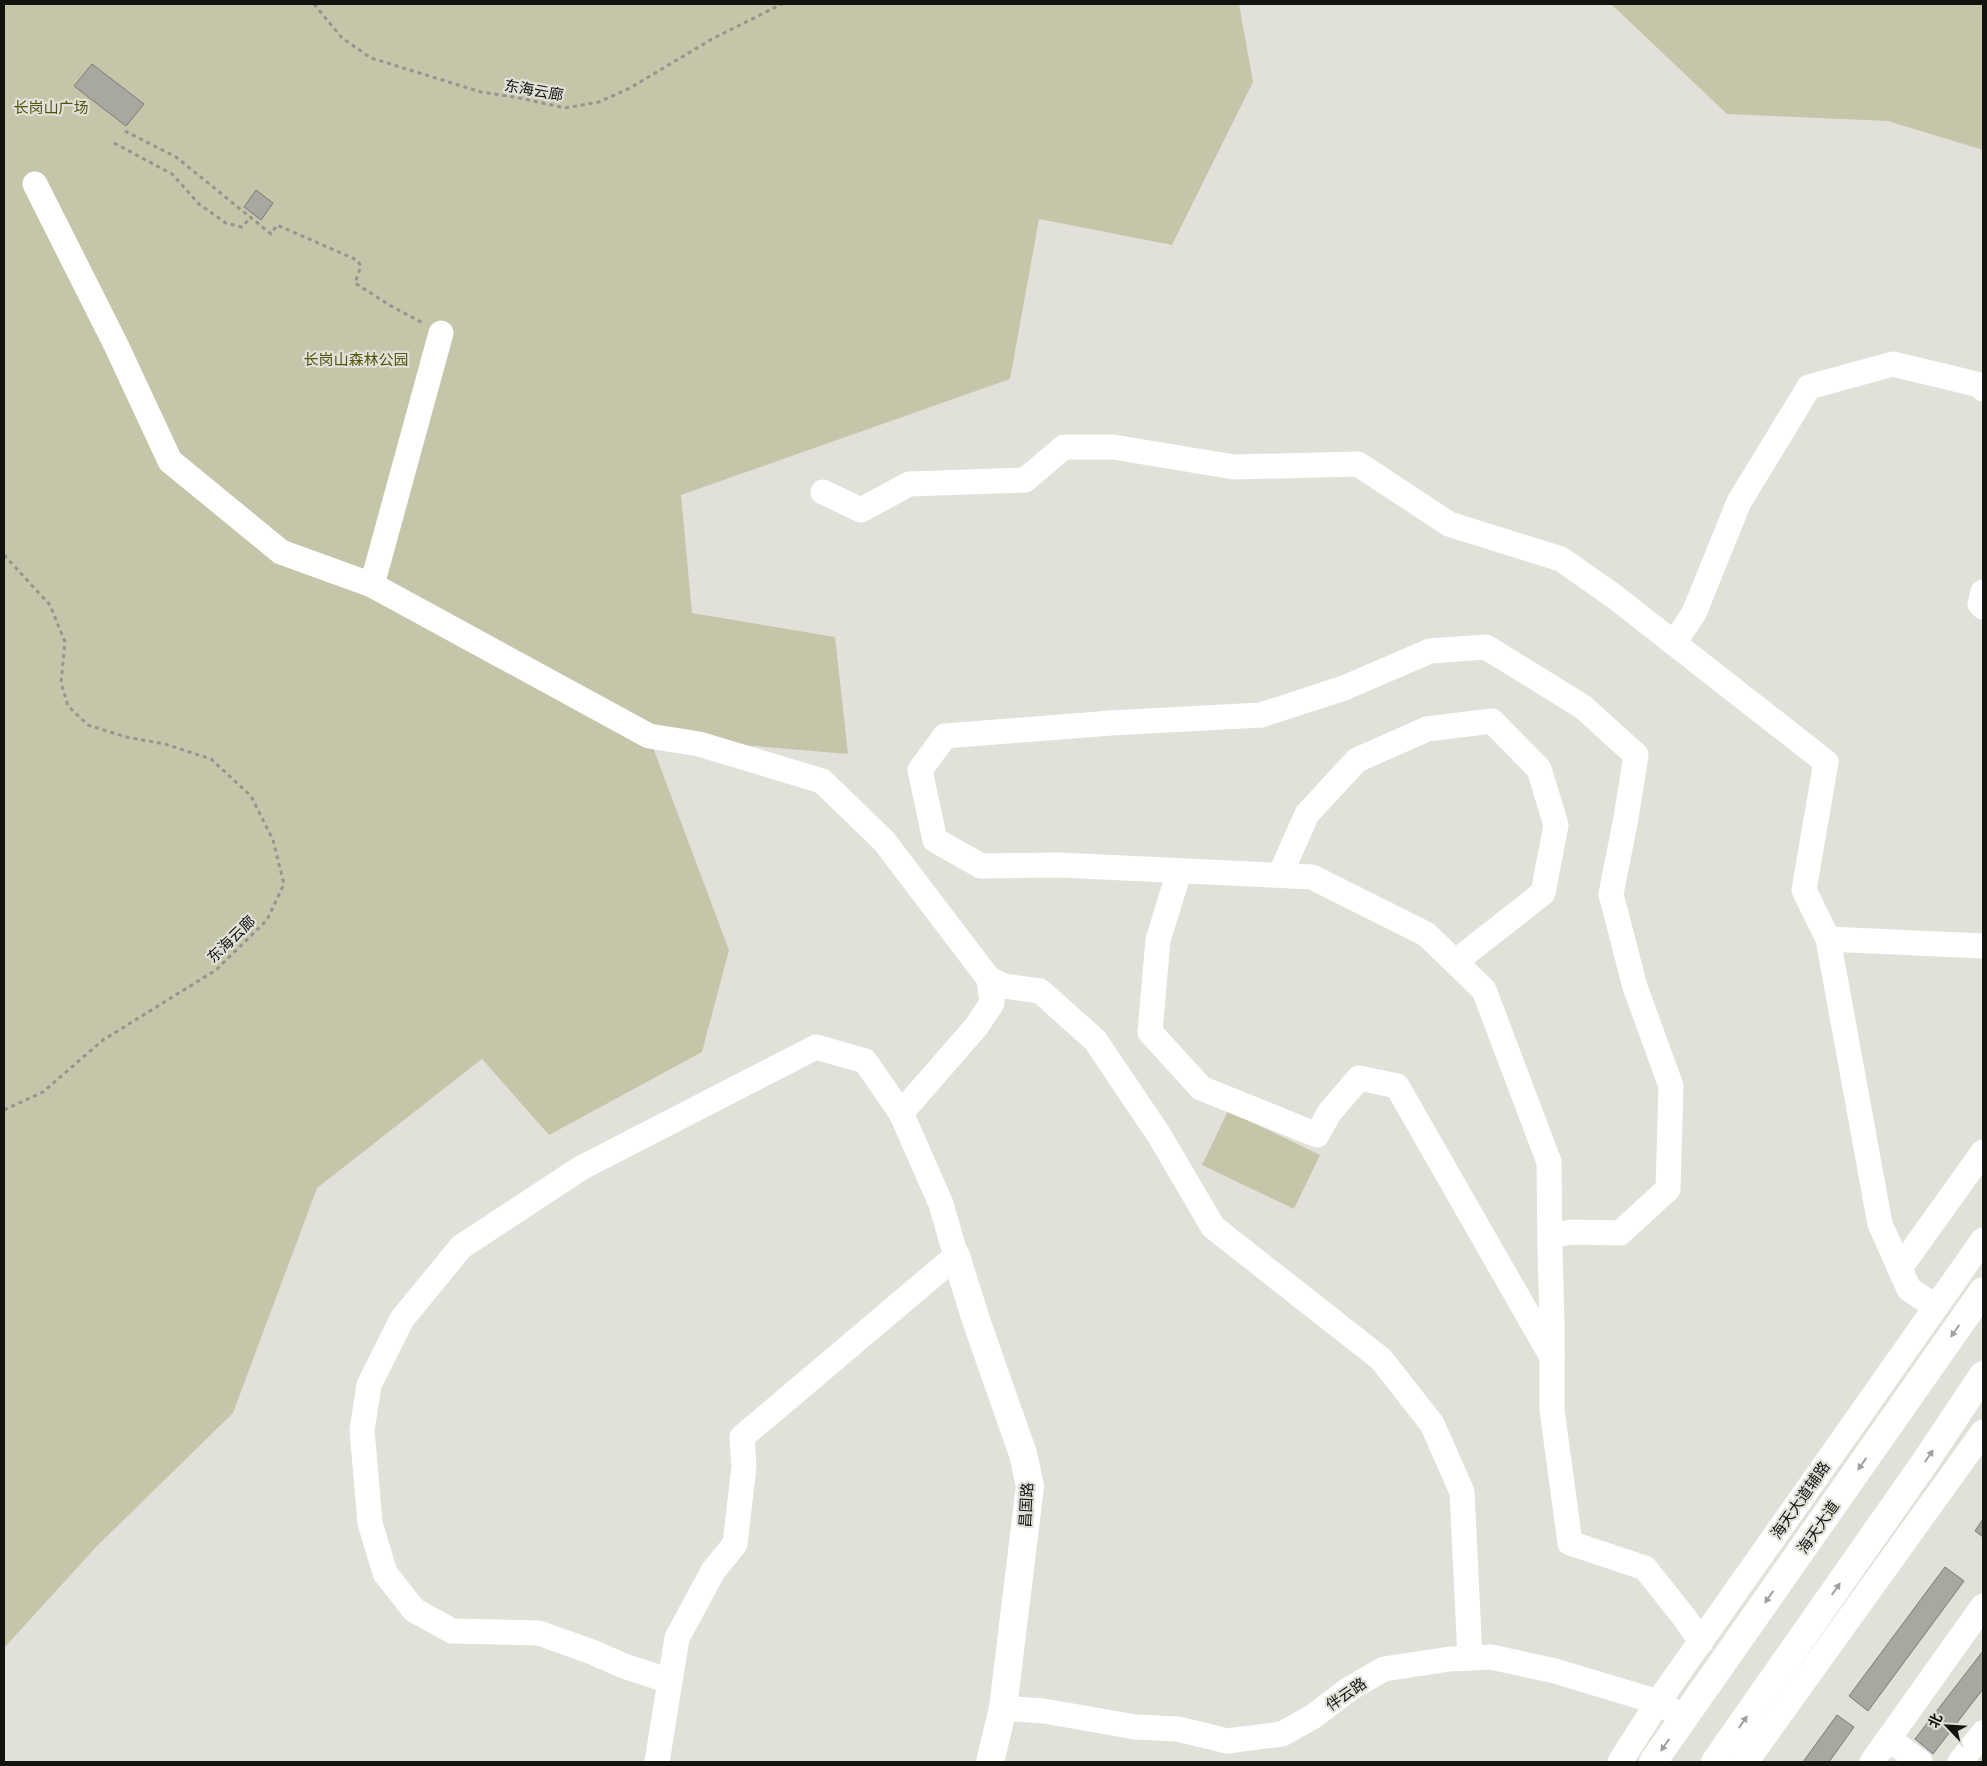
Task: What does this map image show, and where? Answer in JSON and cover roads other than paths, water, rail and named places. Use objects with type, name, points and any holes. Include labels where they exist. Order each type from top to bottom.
[{"type":"main road","name":"昌国路","points":[[956,1256],[976,1323],[1022,1454],[1030,1486],[1004,1708],[990,1762]]},
{"type":"main road","name":"海天大道","points":[[1653,1762],[1983,1291]]},
{"type":"main road","points":[[1715,1762],[1983,1375]]},
{"type":"street","points":[[35,184],[116,345],[170,461],[282,552],[372,585],[649,736],[699,744],[822,781],[884,841],[989,979],[1004,986],[1040,991],[1095,1040],[1159,1135],[1213,1227],[1381,1359],[1432,1424],[1462,1492],[1470,1658]]},
{"type":"street","points":[[372,585],[441,333]]},
{"type":"street","points":[[1674,643],[1694,614],[1739,502],[1809,387],[1893,364],[1980,385],[1983,389]]},
{"type":"street","points":[[823,492],[861,510],[909,484],[1025,480],[1064,447],[1113,447],[1234,467],[1358,464],[1449,524],[1561,558],[1615,597],[1826,762],[1804,890],[1828,939],[1880,1224],[1910,1289],[1936,1307]]},
{"type":"street","points":[[1983,592],[1980,604],[1983,607]]},
{"type":"street","points":[[1550,1236],[1572,1232],[1620,1233],[1668,1189],[1671,1086],[1635,987],[1611,894],[1636,755],[1583,707],[1486,647],[1430,651],[1344,688],[1260,715],[1111,723],[945,736],[920,770],[935,840],[981,866],[1060,865],[1312,877],[1426,934],[1484,990],[1549,1162],[1552,1410],[1570,1543],[1645,1568],[1684,1617],[1701,1642]]},
{"type":"street","points":[[1280,875],[1307,814],[1357,760],[1427,729],[1492,721],[1539,769],[1556,825],[1543,893],[1455,962]]},
{"type":"street","points":[[1180,872],[1158,940],[1150,1032],[1201,1088],[1317,1135],[1329,1113],[1358,1078],[1397,1086],[1552,1357]]},
{"type":"street","points":[[1828,939],[1983,946]]},
{"type":"street","points":[[901,1113],[976,1027],[992,1003],[989,979]]},
{"type":"street","points":[[656,1762],[670,1681],[677,1638],[713,1571],[735,1544],[744,1466],[742,1437],[956,1256],[941,1204],[901,1113],[865,1061],[816,1047],[580,1168],[461,1247],[402,1319],[369,1385],[362,1430],[370,1523],[385,1573],[414,1610],[452,1630],[539,1633],[624,1666],[670,1681]]},
{"type":"street","points":[[1900,1268],[1983,1152]]},
{"type":"street","name":"海天大道辅路","points":[[1620,1762],[1658,1702],[1983,1240]]},
{"type":"street","points":[[1746,1762],[1981,1441]]},
{"type":"street","points":[[1872,1762],[1983,1606]]},
{"type":"street","name":"伴云路","points":[[1004,1708],[1044,1711],[1135,1727],[1178,1729],[1227,1741],[1282,1734],[1314,1716],[1349,1689],[1384,1669],[1450,1659],[1491,1657],[1555,1671],[1658,1702],[1684,1718]]},
{"type":"street","points":[[1960,1762],[1983,1733]]},
{"type":"street","points":[[1889,1739],[1920,1762]]},
{"type":"park label","name":"长岗山广场","points":[[51,107]]},
{"type":"park label","name":"长岗山森林公园","points":[[356,359]]}]
